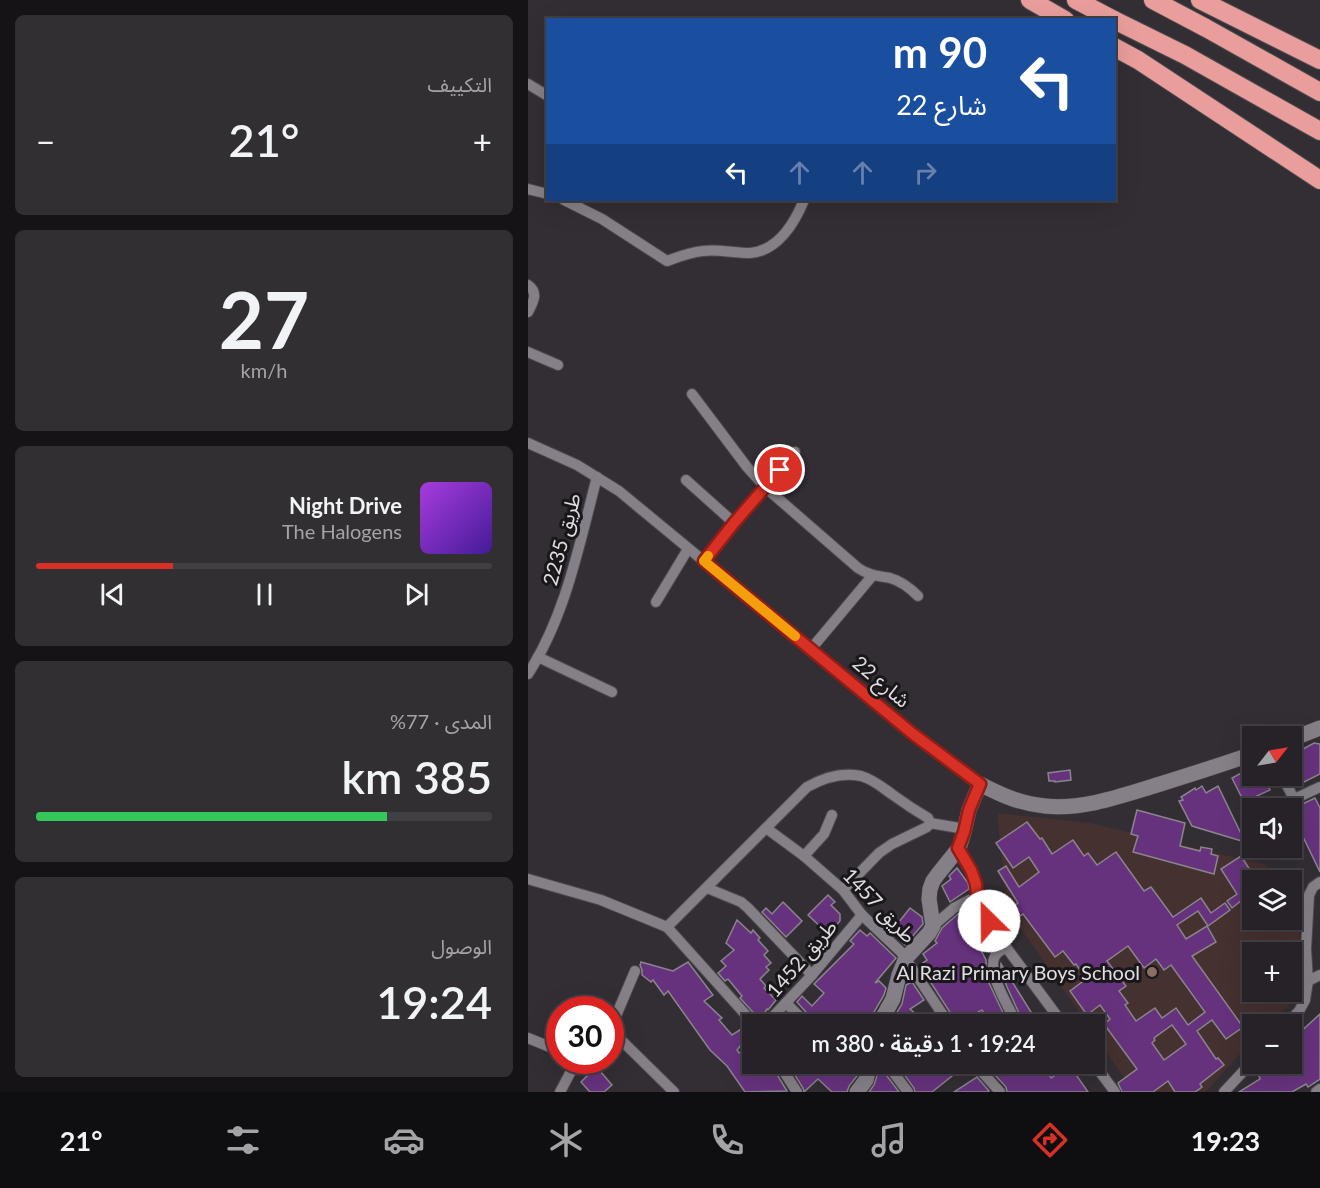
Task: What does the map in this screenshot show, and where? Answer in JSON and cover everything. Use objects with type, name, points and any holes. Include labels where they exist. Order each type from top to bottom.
[{"type":"highway","points":[[1030,0],[1062,18]]},
{"type":"highway","points":[[1076,0],[1110,18]]},
{"type":"highway","points":[[1153,0],[1320,92]]},
{"type":"highway","points":[[1200,0],[1320,60]]},
{"type":"highway","points":[[1116,21],[1185,55],[1320,131]]},
{"type":"highway","points":[[1116,48],[1138,60],[1320,180]]},
{"type":"street","points":[[528,84],[546,95]]},
{"type":"street","points":[[528,189],[546,194]]},
{"type":"street","points":[[566,201],[602,219],[667,261],[702,251],[751,253],[767,248],[790,227],[804,201]]},
{"type":"street","points":[[528,285],[533,289],[535,298],[528,312]]},
{"type":"street","points":[[528,352],[558,365]]},
{"type":"street","points":[[692,394],[747,467],[766,488],[858,568],[873,575],[896,580],[918,596]]},
{"type":"street","name":"شارع 22","points":[[528,443],[555,454],[597,477],[628,498],[913,734],[980,784],[1003,796],[1031,804],[1075,806],[1131,794],[1242,757]]},
{"type":"street","points":[[704,561],[795,452]]},
{"type":"street","name":"طريق 2235","points":[[528,674],[556,620],[597,477]]},
{"type":"street","points":[[686,480],[734,523]]},
{"type":"street","points":[[656,602],[688,549]]},
{"type":"street","points":[[811,649],[873,575]]},
{"type":"street","points":[[538,657],[612,692]]},
{"type":"street","points":[[1302,735],[1320,728]]},
{"type":"street","points":[[667,927],[807,787],[816,782],[849,775],[863,776],[928,818],[930,823]]},
{"type":"street","points":[[933,926],[930,890],[933,881],[958,848],[969,810],[980,784]]},
{"type":"street","points":[[1296,798],[1320,787]]},
{"type":"street","points":[[804,856],[824,834],[832,815]]},
{"type":"street","points":[[930,823],[965,829]]},
{"type":"street","points":[[843,890],[879,854],[892,844],[927,827],[930,823]]},
{"type":"street","name":"طريق 1457","points":[[766,828],[804,856],[843,890],[862,915],[906,958],[942,1014]]},
{"type":"street","points":[[958,848],[971,870],[977,896],[989,921],[1056,1014]]},
{"type":"street","points":[[528,879],[601,900],[667,927],[744,1014]]},
{"type":"street","points":[[1296,1014],[1305,1000],[1308,981],[1306,949],[1309,895],[1313,887],[1320,882]]},
{"type":"street","points":[[706,888],[741,902],[812,975]]},
{"type":"street","points":[[885,1014],[893,999],[898,975],[906,958],[933,926],[954,908],[977,896]]},
{"type":"street","name":"طريق 1452","points":[[776,1014],[812,975],[862,915]]},
{"type":"street","points":[[1006,947],[994,957],[993,971],[1012,1014]]},
{"type":"street","points":[[624,998],[635,971]]},
{"type":"street","points":[[1308,981],[1320,975]]},
{"type":"street","points":[[786,1003],[797,1014]]},
{"type":"street","points":[[528,1038],[546,1045]]},
{"type":"street","points":[[624,1043],[674,1092]]},
{"type":"street","points":[[1224,1092],[1242,1073]]},
{"type":"street","points":[[560,1092],[570,1074]]},
{"type":"street","points":[[785,1074],[797,1092]]},
{"type":"street","points":[[857,1092],[868,1074]]},
{"type":"street","points":[[896,1074],[908,1092]]},
{"type":"street","points":[[985,1074],[1000,1092]]},
{"type":"street","points":[[1102,1074],[1115,1092]]},
{"type":"street","points":[[1316,1092],[1320,1089]]},
{"type":"shaded area","name":"Al Razi Primary Boys School","points":[[997,813],[1091,823],[1266,865],[1270,870],[1242,870],[1242,930],[1299,930],[1299,942],[1242,942],[1242,1002],[1293,1002],[1279,1014],[1242,1014],[1242,1051],[1206,1092],[1134,1092],[1105,1050],[1105,1014],[1080,1014],[1007,908]]},
{"type":"building","points":[[1314,743],[1320,744],[1320,774],[1302,783],[1302,750]]},
{"type":"building","points":[[1070,770],[1071,780],[1049,781],[1048,773]]},
{"type":"building","points":[[1242,773],[1242,786],[1268,786],[1270,790],[1253,798],[1242,798],[1232,778]]},
{"type":"building","points":[[1202,786],[1206,793],[1218,786],[1242,836],[1242,841],[1192,826],[1179,801],[1183,800],[1181,797],[1195,788],[1196,790]]},
{"type":"building","points":[[1315,798],[1320,808],[1320,872],[1304,839],[1302,840],[1302,804]]},
{"type":"building","points":[[1137,810],[1185,823],[1180,846],[1200,851],[1201,847],[1212,849],[1211,854],[1218,856],[1214,874],[1133,852],[1138,836],[1131,834]]},
{"type":"building","points":[[1027,822],[1040,839],[1042,838],[1052,854],[1073,840],[1084,856],[1088,853],[1097,865],[1116,852],[1144,891],[1151,887],[1173,917],[1201,898],[1211,913],[1225,903],[1230,910],[1208,926],[1198,911],[1177,925],[1186,939],[1207,926],[1216,942],[1192,956],[1242,1026],[1226,1039],[1212,1020],[1197,1031],[1216,1059],[1218,1058],[1224,1065],[1200,1084],[1202,1087],[1195,1092],[1175,1092],[1168,1081],[1153,1092],[1122,1092],[1118,1083],[1137,1069],[1105,1025],[1110,1019],[1100,1005],[1086,1014],[1070,991],[1086,979],[1076,964],[1074,965],[1063,951],[1055,957],[1023,914],[1020,916],[1014,906],[1018,903],[998,871],[1006,866],[1019,887],[1039,872],[1029,857],[1013,868],[996,843]],"holes":[[[1128,946],[1144,968],[1156,959],[1164,970],[1171,965],[1205,1012],[1188,1025],[1176,1008],[1162,1018],[1155,1008],[1136,1021],[1125,1005],[1128,1003],[1119,991],[1126,986],[1107,961]],[[1172,1025],[1186,1044],[1164,1060],[1152,1043],[1154,1038]]]},
{"type":"building","points":[[1241,856],[1250,870],[1242,870],[1242,900],[1232,908],[1227,901],[1237,894],[1221,869]]},
{"type":"building","points":[[957,868],[968,883],[969,889],[950,902],[942,886],[951,879],[949,876]]},
{"type":"building","points":[[828,895],[835,902],[831,905],[840,914],[840,921],[828,934],[808,915]]},
{"type":"building","points":[[783,902],[802,921],[786,937],[762,912],[766,908],[772,914]]},
{"type":"building","points":[[910,908],[922,917],[923,924],[905,945],[884,925],[888,921],[895,927]]},
{"type":"building","points":[[965,910],[970,918],[968,920],[976,933],[973,935],[986,960],[989,983],[1004,1014],[984,1014],[982,1010],[975,1014],[951,1014],[926,975],[930,973],[923,963],[927,960],[923,954],[937,943],[935,941],[942,928]]},
{"type":"building","points":[[737,920],[751,933],[753,930],[768,951],[764,955],[771,963],[766,967],[769,970],[760,979],[766,986],[764,988],[776,1000],[764,1014],[755,1014],[740,998],[742,996],[728,979],[725,981],[718,973],[726,966],[721,961],[734,950],[726,943]]},
{"type":"building","points":[[860,930],[867,936],[870,933],[896,958],[875,983],[879,981],[886,988],[884,995],[873,1014],[808,1014],[797,1002],[802,996],[812,1006],[824,993],[814,984],[854,944],[850,941]]},
{"type":"building","points":[[641,962],[673,971],[688,962],[713,995],[704,1001],[722,1018],[719,1020],[732,1035],[742,1029],[742,1044],[737,1050],[739,1053],[742,1051],[742,1074],[777,1074],[787,1091],[745,1092],[727,1066],[710,1050],[668,991],[664,995],[653,980],[651,982],[642,975]]},
{"type":"building","points":[[1001,964],[1032,1014],[1019,1014],[1001,970]]},
{"type":"building","points":[[912,982],[924,1000],[910,1009],[916,1014],[896,1014],[902,1004],[906,985]]},
{"type":"building","points":[[1320,1014],[1320,1079],[1308,1087],[1306,1084],[1292,1092],[1239,1092],[1260,1079],[1258,1074],[1302,1074],[1302,1030]]},
{"type":"building","points":[[603,1074],[612,1085],[604,1092],[590,1092],[581,1082],[588,1075]]},
{"type":"building","points":[[794,1074],[858,1074],[847,1092],[832,1092],[818,1079],[804,1092]]},
{"type":"building","points":[[878,1074],[885,1074],[899,1092],[869,1092]]},
{"type":"building","points":[[904,1074],[954,1074],[932,1092],[915,1092]]},
{"type":"building","points":[[994,1074],[1049,1074],[1051,1078],[1057,1074],[1076,1074],[1088,1092],[1007,1092],[1006,1087]]},
{"type":"building","points":[[977,1077],[989,1091],[954,1092]]},
{"type":"slow traffic","points":[[708,556],[704,561],[795,636]]},
{"type":"place","name":"Al Razi Primary Boys School","points":[[1152,972]]},
{"type":"route","points":[[780,470],[704,561],[913,734],[980,784],[969,810],[958,848],[971,870],[977,896],[989,921]]}]
